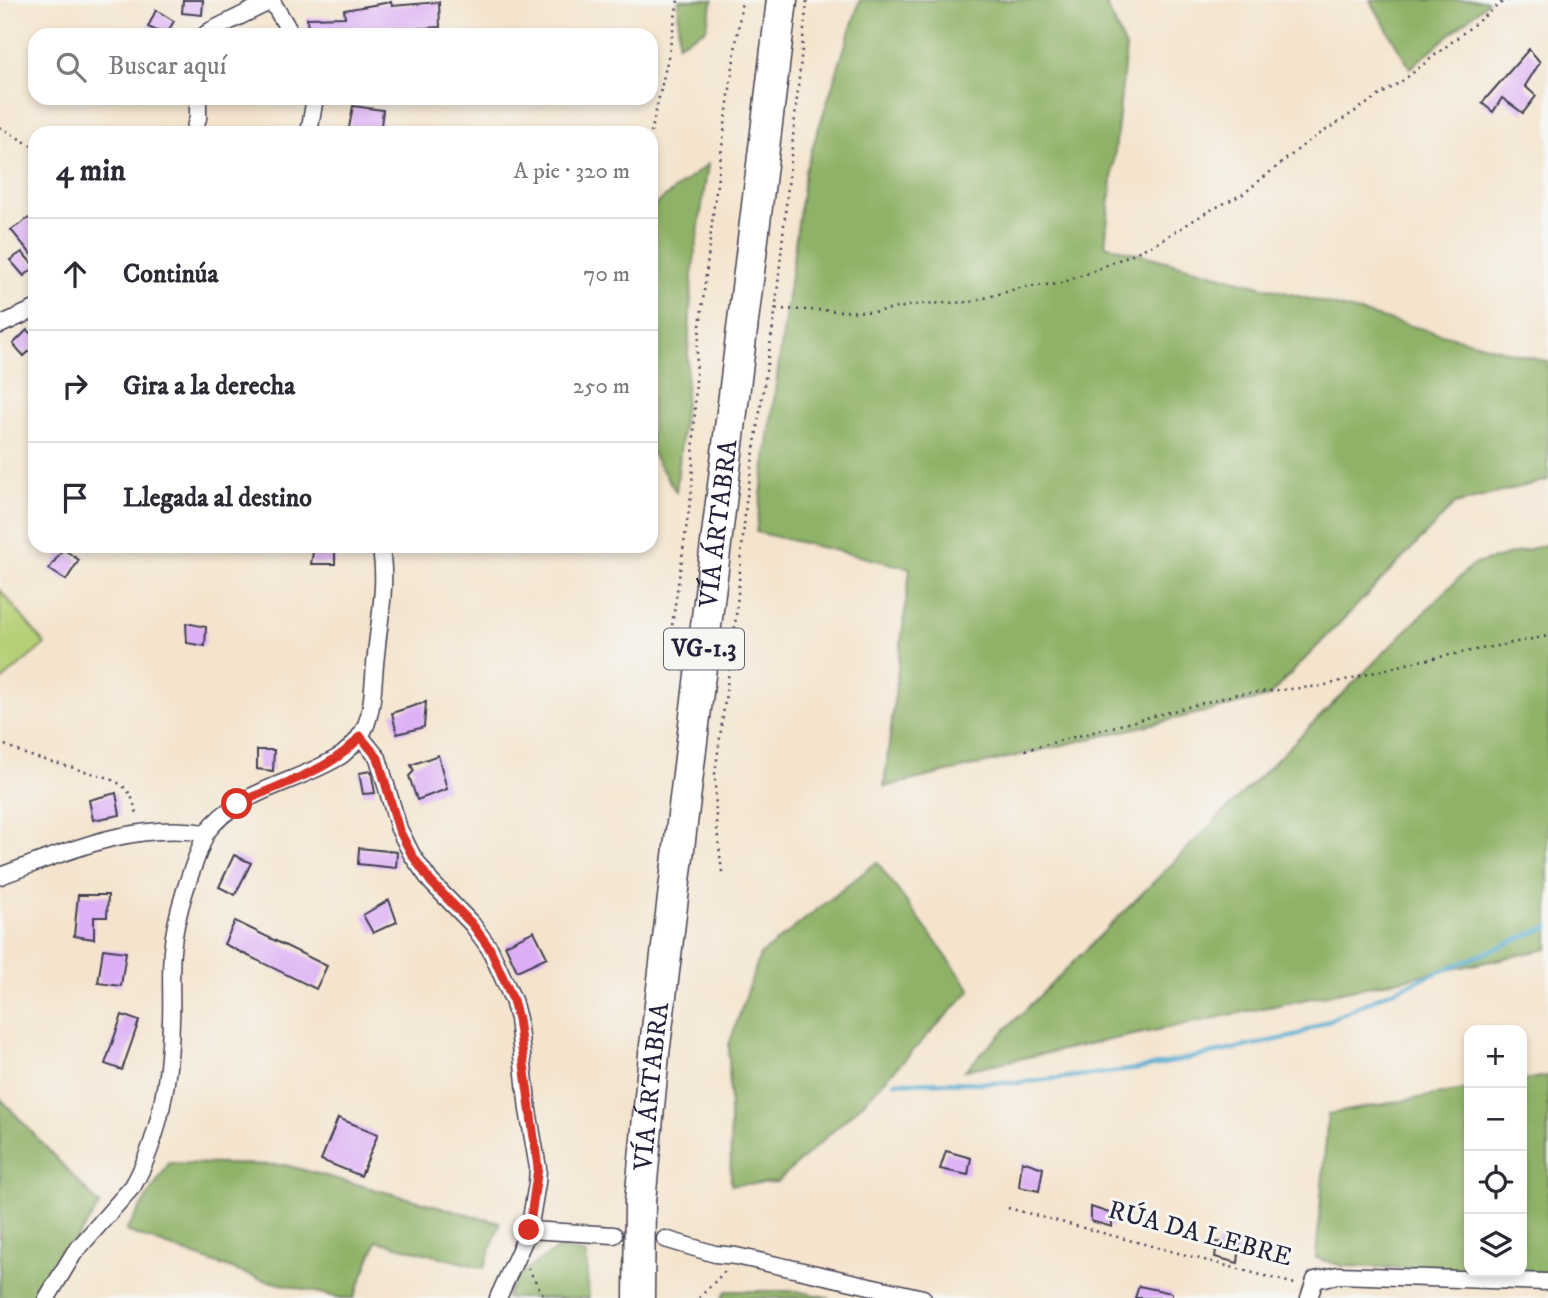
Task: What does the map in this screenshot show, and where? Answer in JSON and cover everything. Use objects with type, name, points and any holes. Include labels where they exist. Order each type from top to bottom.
[{"type":"highway","name":"VÍA ÁRTABRA","points":[[639,1298],[640,1202],[654,1054],[782,0]]},
{"type":"street","points":[[216,28],[271,0],[288,28]]},
{"type":"street","points":[[195,126],[198,105]]},
{"type":"street","points":[[310,126],[314,105]]},
{"type":"street","points":[[0,325],[28,312]]},
{"type":"street","points":[[47,1298],[74,1253],[133,1186],[155,1130],[164,1096],[171,1024],[172,951],[177,920],[206,833],[212,824],[237,804],[330,763],[352,747],[360,736],[371,705],[382,592],[381,553]]},
{"type":"street","points":[[360,736],[378,758],[399,830],[412,855],[431,882],[472,924],[490,949],[513,1000],[518,1019],[538,1168],[529,1230],[498,1298]]},
{"type":"street","points":[[0,876],[101,840],[144,833],[190,830],[206,833]]},
{"type":"street","points":[[529,1230],[614,1234]]},
{"type":"street","points":[[666,1239],[715,1254],[736,1255],[923,1298]]},
{"type":"street","name":"RÚA DA LEBRE","points":[[1315,1280],[1338,1275],[1548,1282]]},
{"type":"street","points":[[1309,1298],[1315,1280]]},
{"type":"path","points":[[658,102],[678,0]]},
{"type":"path","points":[[670,639],[692,489],[697,352],[712,219],[743,0]]},
{"type":"path","points":[[722,872],[716,821],[715,775],[735,627],[747,503],[776,309],[807,0]]},
{"type":"path","points":[[776,309],[873,312],[921,304],[971,302],[1023,287],[1058,284],[1089,273],[1157,243],[1207,212],[1243,194],[1306,143],[1405,79],[1508,0]]},
{"type":"path","points":[[653,126],[657,105]]},
{"type":"path","points":[[0,127],[28,144]]},
{"type":"path","points":[[1026,750],[1237,694],[1322,686],[1414,662],[1548,636]]},
{"type":"path","points":[[5,745],[27,755],[106,777],[122,785],[131,795],[144,833]]},
{"type":"path","name":"RÚA DA LEBRE","points":[[1008,1208],[1296,1286],[1315,1280]]},
{"type":"path","points":[[517,1254],[534,1276],[545,1298]]},
{"type":"path","points":[[699,1298],[723,1275],[736,1255]]},
{"type":"green space","points":[[679,0],[713,0],[706,29],[678,44]]},
{"type":"green space","points":[[860,0],[1104,0],[1126,48],[1105,245],[1548,362],[1548,480],[1455,504],[1268,697],[884,787],[910,568],[756,532],[805,171]]},
{"type":"green space","points":[[1370,0],[1484,0],[1488,2],[1410,68]]},
{"type":"green space","points":[[708,164],[692,275],[686,392],[676,492],[658,463],[658,203]]},
{"type":"green space","points":[[1548,544],[1548,949],[965,1070],[1472,565]]},
{"type":"green space","points":[[0,590],[45,644],[0,682]]},
{"type":"green space","points":[[877,862],[971,990],[856,1110],[777,1182],[731,1185],[729,1045],[760,955]]},
{"type":"green space","points":[[1548,1076],[1548,1273],[1527,1272],[1527,1079]]},
{"type":"green space","points":[[1464,1090],[1464,1270],[1343,1266],[1316,1258],[1328,1114]]},
{"type":"green space","points":[[0,1098],[100,1205],[44,1285],[38,1298],[0,1298]]},
{"type":"green space","points":[[169,1163],[285,1165],[500,1223],[484,1268],[377,1241],[354,1298],[341,1298],[260,1279],[126,1231]]},
{"type":"green space","points":[[559,1248],[586,1254],[589,1298],[506,1298],[515,1278]]},
{"type":"green space","points":[[726,1291],[797,1291],[830,1298],[722,1298]]},
{"type":"building","points":[[183,0],[203,0],[202,15],[182,13]]},
{"type":"building","points":[[391,2],[392,6],[439,2],[440,27],[308,28],[307,18],[345,17],[344,10]]},
{"type":"building","points":[[156,10],[174,21],[170,28],[148,27]]},
{"type":"building","points":[[1529,49],[1540,62],[1525,86],[1536,96],[1523,113],[1502,98],[1493,112],[1482,103]]},
{"type":"building","points":[[353,106],[383,110],[381,126],[349,126]]},
{"type":"building","points":[[28,219],[28,251],[11,230]]},
{"type":"building","points":[[22,252],[28,259],[28,273],[24,276],[10,260]]},
{"type":"building","points":[[28,331],[28,352],[24,356],[13,344]]},
{"type":"building","points":[[60,553],[69,553],[79,560],[66,580],[49,569]]},
{"type":"building","points":[[313,553],[335,553],[335,564],[311,564]]},
{"type":"building","points":[[186,623],[206,627],[205,646],[187,643]]},
{"type":"building","points":[[426,702],[424,727],[397,734],[392,713]]},
{"type":"building","points":[[257,750],[274,750],[273,771],[257,769]]},
{"type":"building","points":[[438,755],[447,789],[417,800],[409,776],[414,771],[411,765]]},
{"type":"building","points":[[371,771],[375,793],[363,794],[359,773]]},
{"type":"building","points":[[116,793],[120,815],[93,820],[89,800]]},
{"type":"building","points":[[359,848],[397,852],[396,868],[358,864]]},
{"type":"building","points":[[234,855],[251,863],[235,895],[219,887]]},
{"type":"building","points":[[78,895],[108,895],[107,917],[94,917],[94,939],[74,936]]},
{"type":"building","points":[[389,900],[397,922],[373,933],[363,915]]},
{"type":"building","points":[[235,921],[327,966],[316,989],[224,944]]},
{"type":"building","points":[[534,931],[547,957],[517,971],[505,945]]},
{"type":"building","points":[[103,949],[126,952],[121,986],[98,983]]},
{"type":"building","points":[[122,1015],[139,1021],[122,1070],[105,1064]]},
{"type":"building","points":[[338,1118],[378,1134],[361,1176],[321,1160]]},
{"type":"building","points":[[946,1151],[971,1158],[968,1175],[940,1169]]},
{"type":"building","points":[[1022,1161],[1043,1168],[1039,1191],[1019,1187]]},
{"type":"building","points":[[1091,1207],[1112,1214],[1112,1227],[1091,1221]]},
{"type":"building","points":[[1217,1242],[1240,1245],[1238,1263],[1215,1257]]},
{"type":"building","points":[[1139,1286],[1172,1293],[1172,1298],[1135,1298]]},
{"type":"waterway","points":[[895,1082],[1016,1083],[1139,1069],[1295,1036],[1383,995],[1548,927]]},
{"type":"route","points":[[237,804],[330,763],[352,747],[360,736],[378,758],[399,830],[412,855],[431,882],[472,924],[490,949],[513,1000],[518,1019],[528,1110],[538,1168],[529,1230]]}]
